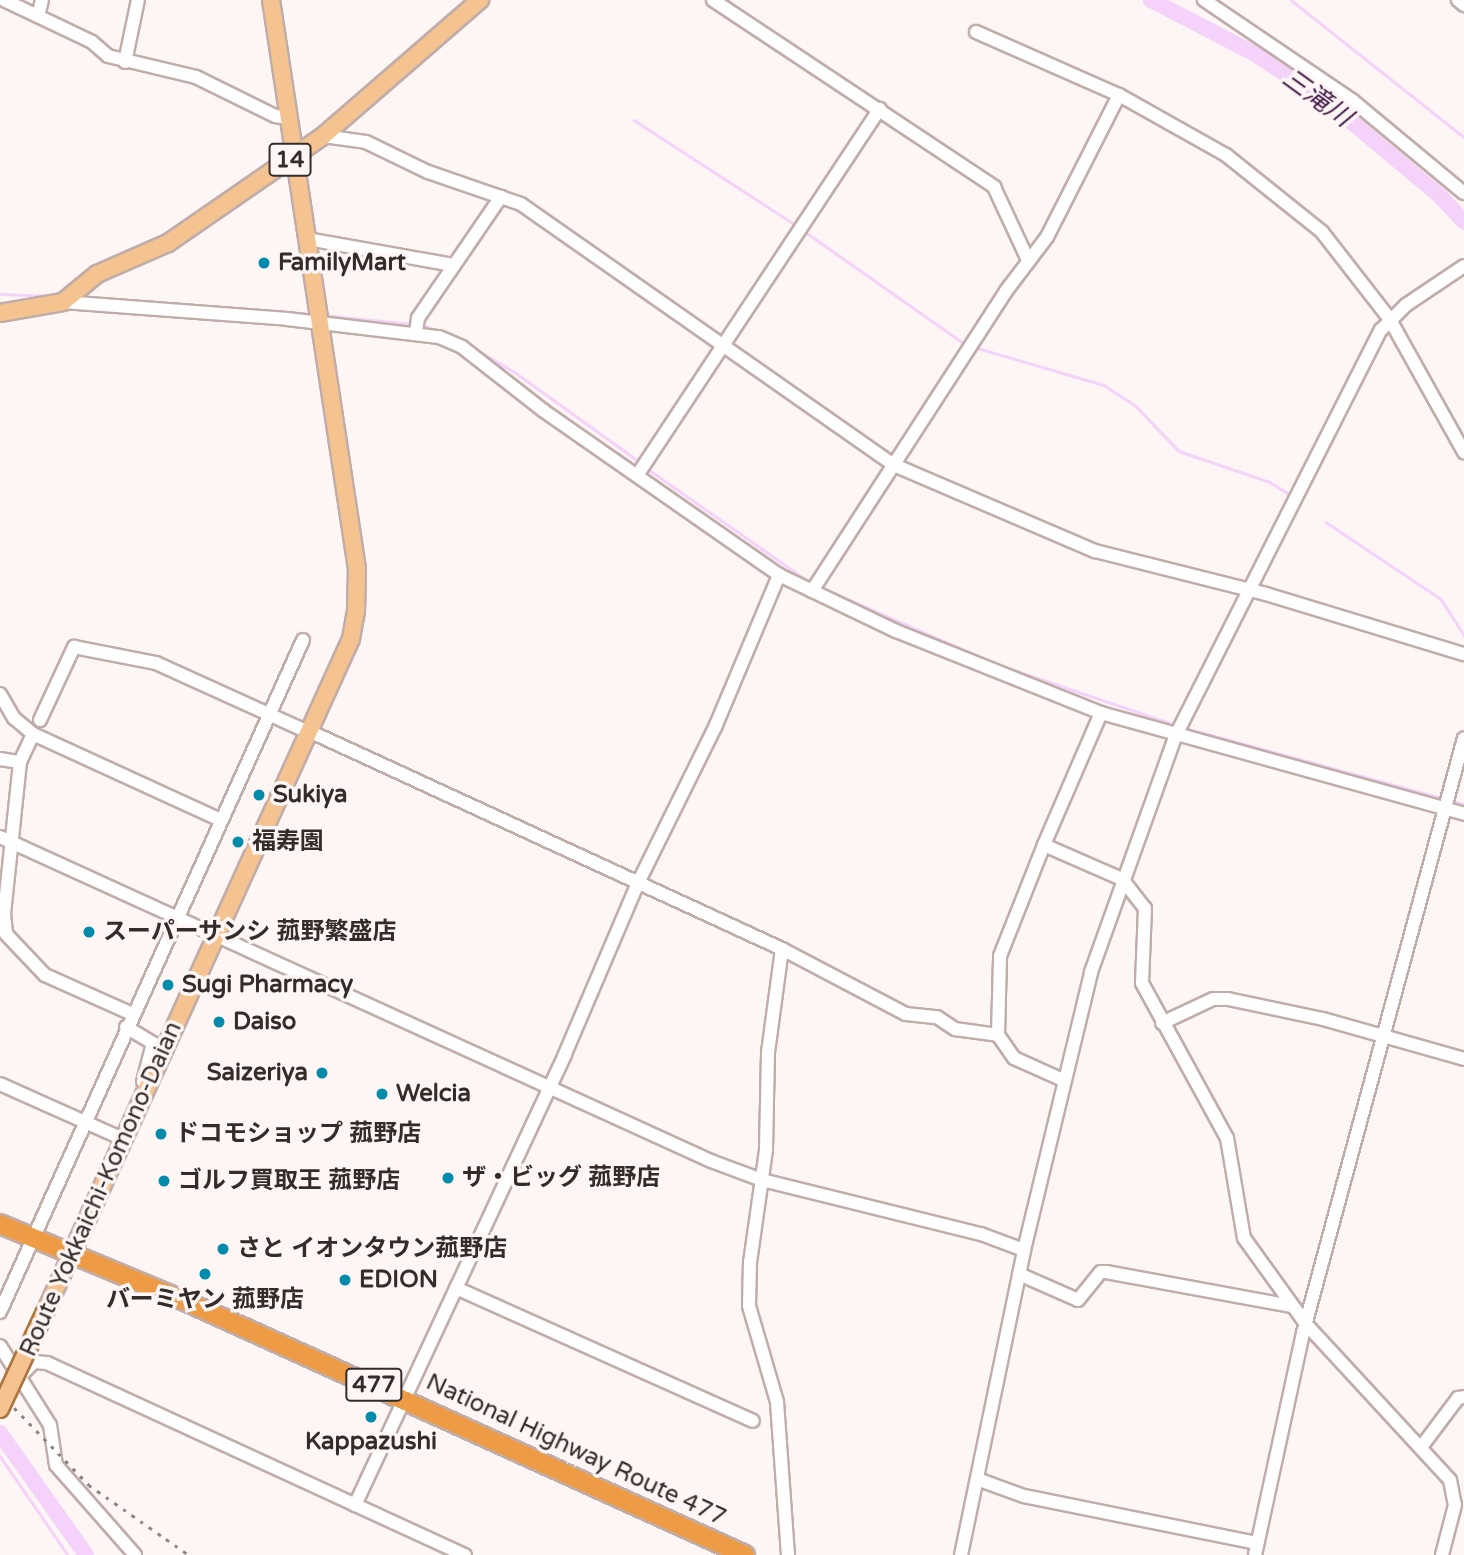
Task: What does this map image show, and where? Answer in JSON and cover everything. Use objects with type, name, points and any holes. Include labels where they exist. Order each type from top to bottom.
[{"type":"highway","name":"National Highway Route 477","points":[[0,1224],[403,1398],[745,1555]]},
{"type":"main road","name":"Route Yokkaichi-Komono-Daian","points":[[0,1409],[73,1254],[351,639],[358,597],[320,317],[271,0]]},
{"type":"main road","name":"14","points":[[0,313],[70,297],[97,274],[169,243],[323,136],[480,0]]},
{"type":"street","points":[[4,0],[125,62],[196,77],[275,116],[288,118]]},
{"type":"street","points":[[38,16],[42,0]]},
{"type":"street","points":[[125,62],[138,0]]},
{"type":"street","points":[[713,0],[994,187],[1028,260]]},
{"type":"street","points":[[1204,0],[1353,101],[1464,193]]},
{"type":"street","points":[[1458,0],[1464,5]]},
{"type":"street","points":[[976,32],[1118,95],[1226,155],[1322,232],[1389,318],[1464,452]]},
{"type":"street","points":[[814,587],[1067,200],[1118,95]]},
{"type":"street","points":[[642,468],[880,109]]},
{"type":"street","points":[[323,136],[366,142],[428,172],[501,197],[536,213],[894,465],[1096,551],[1250,590],[1464,653]]},
{"type":"street","points":[[417,327],[453,265],[501,197]]},
{"type":"street","points":[[307,239],[453,265]]},
{"type":"street","points":[[961,1555],[1024,1250],[1091,972],[1122,879],[1179,729],[1389,318],[1464,266]]},
{"type":"street","points":[[70,297],[417,327],[462,347],[544,411],[642,468],[779,575],[814,587],[976,667],[1101,713],[1179,729],[1446,803],[1464,814]]},
{"type":"street","points":[[355,1504],[548,1089],[638,883],[716,725],[779,575]]},
{"type":"street","points":[[0,1312],[30,1237],[303,640]]},
{"type":"street","points":[[40,720],[74,647],[148,660],[782,949],[906,1014],[937,1017],[954,1029],[998,1035]]},
{"type":"street","points":[[0,694],[14,718],[33,734],[221,820]]},
{"type":"street","points":[[1063,1080],[1014,1058],[998,1035],[1000,957],[1044,845],[1101,713]]},
{"type":"street","points":[[33,734],[20,762],[6,840],[3,920],[9,939],[45,975],[132,1014]]},
{"type":"street","points":[[977,1479],[1024,1496],[1256,1549],[1306,1324],[1464,738]]},
{"type":"street","points":[[0,760],[20,762]]},
{"type":"street","points":[[6,840],[548,1089],[762,1180],[981,1234],[1024,1250]]},
{"type":"street","points":[[1044,845],[1122,879],[1147,916],[1142,983],[1227,1138],[1244,1238],[1306,1324],[1422,1446],[1455,1493],[1442,1555]]},
{"type":"street","points":[[782,949],[768,1053],[762,1180],[750,1262],[749,1306],[777,1402],[788,1555]]},
{"type":"street","points":[[1162,1023],[1213,999],[1228,999],[1382,1035],[1464,1059]]},
{"type":"street","points":[[126,1027],[153,1043],[134,1116]]},
{"type":"street","points":[[0,1084],[123,1139]]},
{"type":"street","points":[[1019,1273],[1078,1300],[1101,1272],[1106,1272],[1292,1306]]},
{"type":"street","points":[[456,1287],[753,1421]]},
{"type":"street","points":[[0,1346],[22,1375],[50,1425],[56,1465],[135,1555]]},
{"type":"street","points":[[22,1375],[34,1362],[47,1363],[465,1555]]},
{"type":"street","points":[[1422,1446],[1458,1398],[1464,1397]]},
{"type":"waterway","name":"三滝川","points":[[1151,0],[1255,54],[1329,103],[1440,196],[1464,222]]},
{"type":"waterway","points":[[1291,0],[1464,137]]},
{"type":"waterway","points":[[634,120],[799,227]]},
{"type":"waterway","points":[[804,231],[965,344]]},
{"type":"waterway","points":[[0,294],[56,296]]},
{"type":"waterway","points":[[104,299],[314,314]]},
{"type":"waterway","points":[[324,315],[412,324]]},
{"type":"waterway","points":[[422,325],[448,334]]},
{"type":"waterway","points":[[464,342],[516,373],[640,462]]},
{"type":"waterway","points":[[974,347],[1104,385],[1136,406],[1179,451],[1270,482],[1289,494]]},
{"type":"waterway","points":[[648,469],[811,583]]},
{"type":"waterway","points":[[1326,522],[1441,599],[1464,635]]},
{"type":"waterway","points":[[820,587],[996,664],[1176,725]]},
{"type":"waterway","points":[[1185,728],[1442,798]]},
{"type":"waterway","points":[[1452,801],[1464,804]]},
{"type":"waterway","points":[[0,1433],[86,1555]]},
{"type":"waterway","points":[[0,1456],[68,1555]]},
{"type":"railway","points":[[0,1393],[89,1485],[189,1555]]},
{"type":"place","name":"FamilyMart","points":[[264,263]]},
{"type":"place","name":"Sukiya","points":[[259,795]]},
{"type":"place","name":"福寿園","points":[[238,842]]},
{"type":"place","name":"スーパーサンシ 菰野繁盛店","points":[[89,932]]},
{"type":"place","name":"Sugi Pharmacy","points":[[168,985]]},
{"type":"place","name":"Daiso","points":[[219,1022]]},
{"type":"place","name":"Saizeriya","points":[[322,1073]]},
{"type":"place","name":"Welcia","points":[[382,1094]]},
{"type":"place","name":"ドコモショップ 菰野店","points":[[161,1134]]},
{"type":"place","name":"ザ・ビッグ 菰野店","points":[[448,1178]]},
{"type":"place","name":"ゴルフ買取王 菰野店","points":[[164,1181]]},
{"type":"place","name":"さと イオンタウン菰野店","points":[[223,1249]]},
{"type":"place","name":"バーミヤン 菰野店","points":[[205,1274]]},
{"type":"place","name":"EDION","points":[[345,1280]]},
{"type":"place","name":"Kappazushi","points":[[371,1417]]}]
